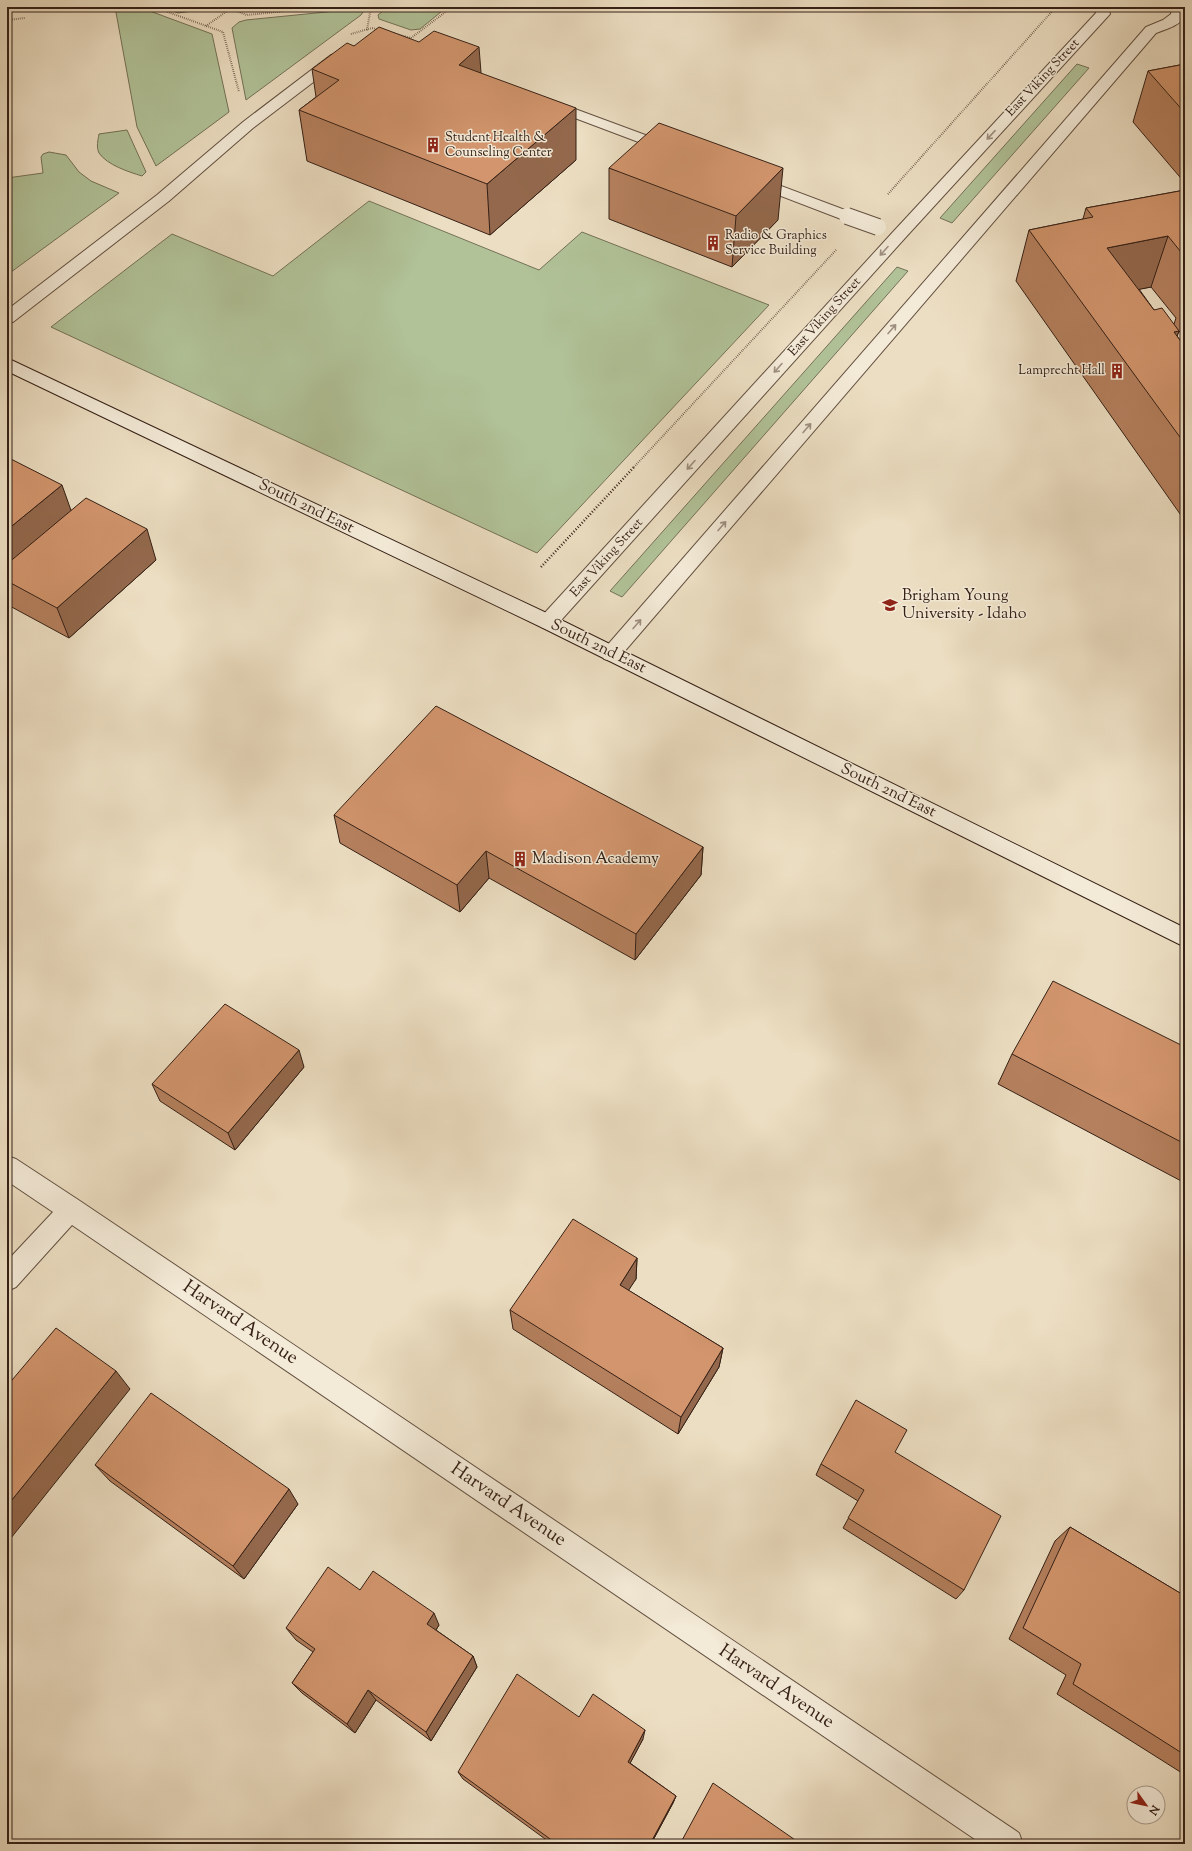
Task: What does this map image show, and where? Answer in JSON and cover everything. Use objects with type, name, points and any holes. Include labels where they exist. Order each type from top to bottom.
[{"type":"street","name":"East Viking Street","points":[[548,622],[1102,10]]},
{"type":"street","points":[[611,654],[1151,30],[1168,23],[1181,13]]},
{"type":"street","points":[[7,318],[163,198],[248,125],[338,56],[350,49]]},
{"type":"street","points":[[536,99],[687,156]]},
{"type":"street","points":[[736,174],[899,235]]},
{"type":"street","name":"South 2nd East","points":[[7,364],[548,622],[1185,938]]},
{"type":"street","name":"Harvard Avenue","points":[[7,1167],[1008,1844]]},
{"type":"street","points":[[7,1279],[71,1209]]},
{"type":"path","points":[[154,7],[223,32],[240,96]]},
{"type":"path","points":[[225,7],[247,15],[326,7]]},
{"type":"path","points":[[367,30],[371,7]]},
{"type":"path","points":[[886,196],[1056,7]]},
{"type":"path","points":[[205,26],[230,9]]},
{"type":"path","points":[[8,20],[25,18]]},
{"type":"path","points":[[541,568],[838,248]]},
{"type":"green space","points":[[115,7],[139,7],[212,34],[229,112],[156,166],[137,127]]},
{"type":"green space","points":[[163,7],[203,7],[207,9],[178,13]]},
{"type":"green space","points":[[388,7],[447,7],[420,29],[411,30],[379,19],[378,15]]},
{"type":"green space","points":[[356,9],[363,12],[361,15],[246,100],[232,28],[239,22],[246,20]]},
{"type":"green space","points":[[1077,64],[1089,68],[952,223],[940,218]]},
{"type":"green space","points":[[127,130],[146,172],[142,176],[107,161],[98,151],[99,134]]},
{"type":"green space","points":[[49,152],[66,155],[79,172],[91,181],[119,193],[7,275],[7,178],[43,173],[41,157],[43,154]]},
{"type":"green space","points":[[369,201],[539,270],[582,232],[769,305],[537,553],[51,327],[172,234],[273,276]]},
{"type":"green space","points":[[897,267],[908,271],[622,597],[610,591]]},
{"type":"building","points":[[379,27],[419,42],[434,31],[479,47],[459,65],[576,108],[487,184],[299,110],[339,80],[312,69],[347,43],[354,46]]},
{"type":"building","points":[[1185,64],[1185,113],[1148,71]]},
{"type":"building","points":[[659,123],[783,168],[736,216],[609,168]]},
{"type":"building","points":[[1185,190],[1185,257],[1168,236],[1107,248],[1154,310],[1162,308],[1179,331],[1174,332],[1185,347],[1185,444],[1029,230],[1093,217],[1086,208]]},
{"type":"building","points":[[7,457],[62,485],[7,530]]},
{"type":"building","points":[[86,498],[147,529],[57,608],[7,581],[7,564]]},
{"type":"building","name":"Madison Academy","points":[[436,706],[703,847],[636,934],[486,851],[457,885],[334,815]]},
{"type":"building","points":[[1053,981],[1185,1047],[1185,1144],[1012,1054]]},
{"type":"building","points":[[225,1004],[299,1050],[228,1133],[152,1084]]},
{"type":"building","points":[[573,1219],[637,1258],[620,1285],[723,1348],[681,1417],[510,1310]]},
{"type":"building","points":[[56,1328],[116,1371],[7,1506],[7,1386]]},
{"type":"building","points":[[151,1393],[289,1489],[233,1566],[95,1465]]},
{"type":"building","points":[[856,1400],[907,1430],[895,1452],[1001,1516],[964,1590],[848,1518],[864,1490],[821,1464]]},
{"type":"building","points":[[1070,1527],[1185,1596],[1185,1755],[1073,1684],[1081,1664],[1023,1628]]},
{"type":"building","points":[[328,1567],[360,1590],[373,1571],[434,1613],[427,1624],[473,1656],[426,1732],[368,1690],[347,1724],[292,1683],[315,1649],[286,1628]]},
{"type":"building","points":[[517,1674],[579,1717],[593,1694],[645,1730],[628,1762],[676,1796],[650,1844],[557,1844],[458,1772]]},
{"type":"building","points":[[713,1783],[801,1844],[680,1844]]},
{"type":"place","name":"Student Health & Counseling Center","points":[[433,145]]},
{"type":"place","name":"Radio & Graphics Service Building","points":[[713,243]]},
{"type":"place","name":"Lamprecht Hall","points":[[1117,371]]},
{"type":"place","name":"Brigham Young University - Idaho","points":[[890,605]]},
{"type":"place","name":"Madison Academy","points":[[520,859]]}]
